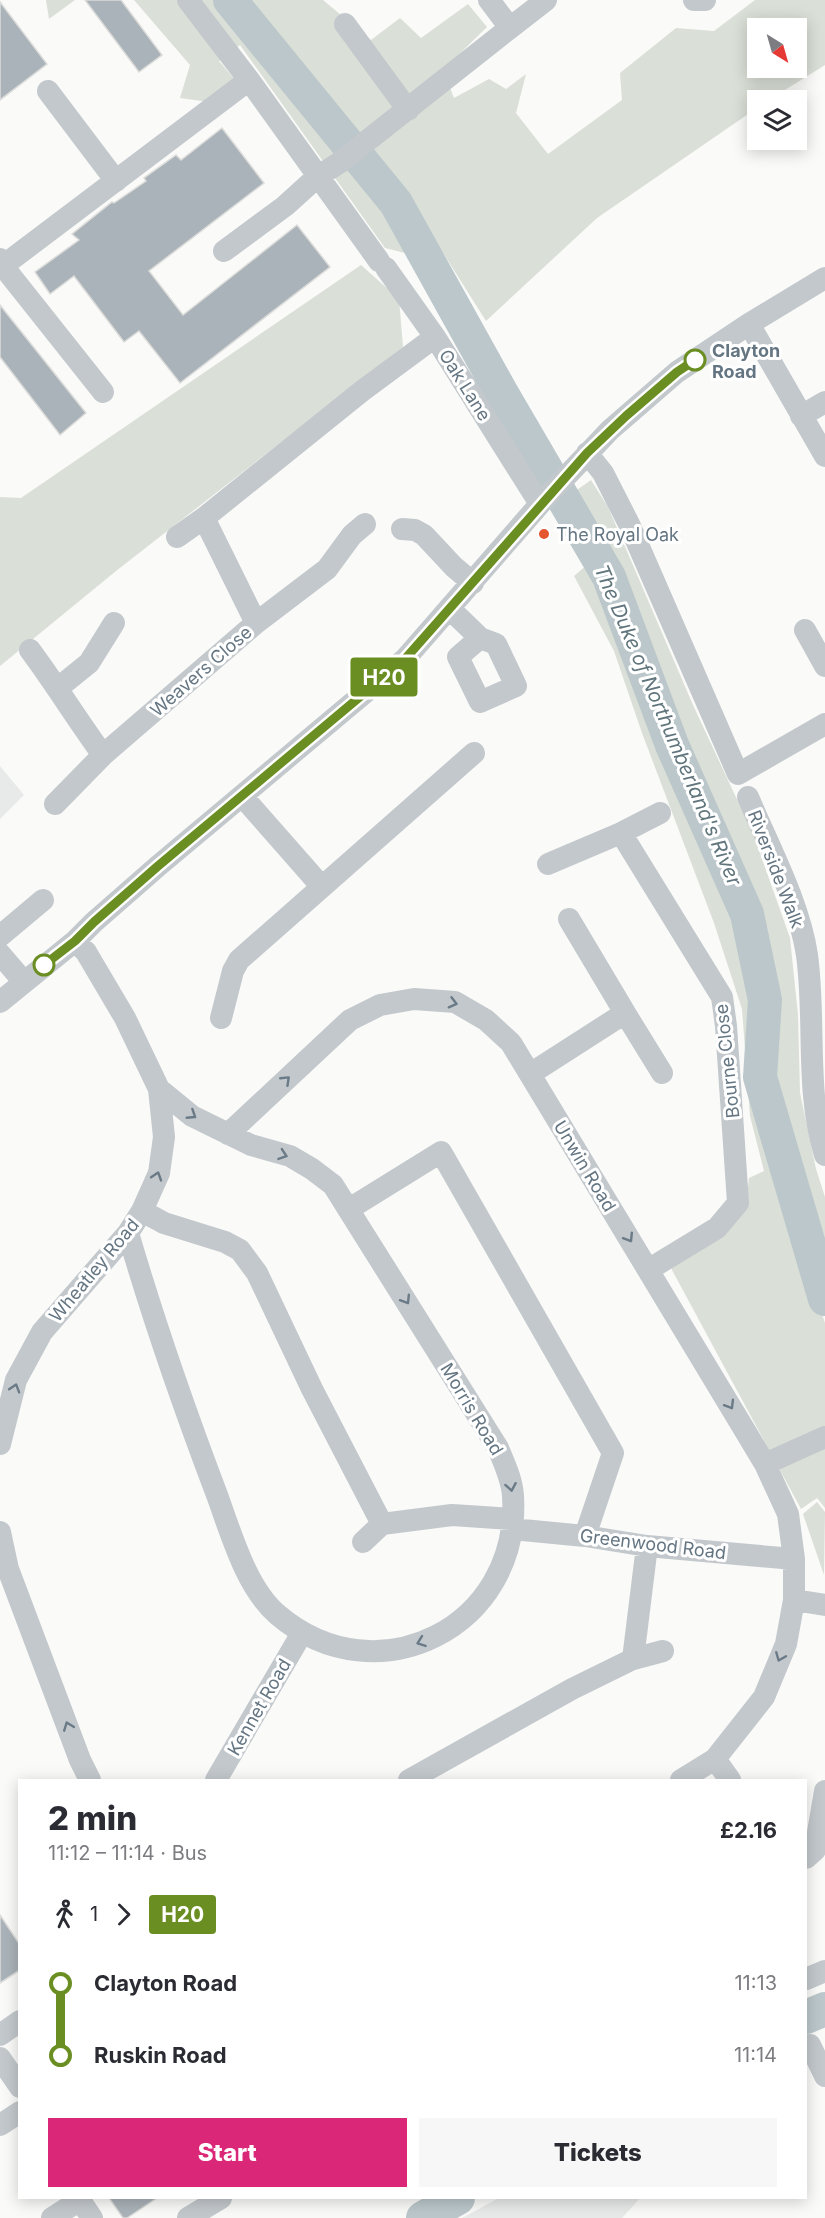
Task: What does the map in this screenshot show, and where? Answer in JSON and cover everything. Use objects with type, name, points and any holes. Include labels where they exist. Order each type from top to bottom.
[{"type":"street","name":"Oak Lane","points":[[189,0],[249,80],[325,172],[382,265],[435,337],[545,500]]},
{"type":"street","points":[[489,0],[510,28]]},
{"type":"street","points":[[224,251],[380,132],[546,0]]},
{"type":"street","points":[[694,0],[705,0]]},
{"type":"street","points":[[345,24],[408,110]]},
{"type":"street","points":[[103,392],[1,264],[116,181],[249,80]]},
{"type":"street","points":[[48,91],[116,181]]},
{"type":"street","points":[[0,1002],[75,941],[94,922],[405,659],[610,430],[677,372],[749,324],[825,278]]},
{"type":"street","points":[[749,324],[825,456]]},
{"type":"street","points":[[177,537],[204,518],[353,398],[435,337]]},
{"type":"street","points":[[801,416],[825,402]]},
{"type":"street","points":[[587,453],[603,473],[629,524],[738,774],[825,724]]},
{"type":"street","name":"Weavers Close","points":[[55,804],[86,771],[256,623],[204,518]]},
{"type":"street","points":[[256,623],[327,568],[352,535],[365,524]]},
{"type":"street","points":[[402,529],[415,530],[424,535],[454,567],[473,583]]},
{"type":"street","points":[[450,609],[480,638]]},
{"type":"street","points":[[58,688],[89,663],[114,623]]},
{"type":"street","points":[[806,630],[825,666]]},
{"type":"street","points":[[30,650],[58,688],[75,718],[104,755]]},
{"type":"street","points":[[221,1018],[233,971],[239,960],[474,753]]},
{"type":"street","points":[[242,796],[322,887]]},
{"type":"street","name":"Riverside Walk","points":[[748,797],[791,898],[806,952],[811,991],[811,1071],[815,1111],[825,1155]]},
{"type":"street","points":[[548,864],[621,833],[660,813]]},
{"type":"street","name":"Bourne Close","points":[[621,833],[722,997],[738,1203],[717,1228],[648,1270]]},
{"type":"street","points":[[0,936],[43,900]]},
{"type":"street","points":[[568,919],[662,1073]]},
{"type":"street","points":[[75,941],[86,952],[125,1018],[159,1089]]},
{"type":"street","points":[[0,954],[24,982]]},
{"type":"street","name":"Unwin Road","points":[[228,1134],[350,1020],[380,1005],[414,999],[455,1002],[486,1020],[511,1043],[765,1464],[788,1514],[794,1559],[794,1600],[786,1644],[764,1697],[715,1759],[683,1779]]},
{"type":"street","points":[[530,1074],[625,1013]]},
{"type":"street","name":"Morris Road","points":[[128,1233],[159,1339],[237,1547],[259,1596],[277,1614],[303,1633],[351,1650],[390,1650],[420,1643],[451,1629],[477,1607],[495,1581],[505,1558],[512,1524],[513,1495],[509,1475],[498,1448],[333,1185],[290,1156],[251,1145],[192,1116],[159,1089]]},
{"type":"street","name":"Wheatley Road","points":[[0,1444],[16,1380],[42,1332],[128,1233],[142,1211],[159,1173],[164,1137],[159,1089]]},
{"type":"street","points":[[349,1209],[441,1152],[613,1453],[585,1536]]},
{"type":"street","points":[[142,1211],[164,1223],[225,1242],[240,1250],[257,1273],[312,1389],[382,1524],[363,1542]]},
{"type":"street","points":[[765,1464],[825,1437]]},
{"type":"street","name":"Greenwood Road","points":[[382,1524],[452,1515],[647,1546],[794,1559]]},
{"type":"street","points":[[0,1532],[8,1569],[80,1760],[90,1779]]},
{"type":"street","points":[[633,1659],[647,1546]]},
{"type":"street","points":[[794,1600],[825,1605]]},
{"type":"street","name":"Kennet Road","points":[[217,1779],[303,1633]]},
{"type":"street","points":[[411,1779],[572,1689],[633,1659],[663,1651]]},
{"type":"street","points":[[715,1759],[729,1779]]},
{"type":"street","points":[[807,1857],[815,1850],[825,1791]]},
{"type":"street","points":[[807,1979],[825,1971]]},
{"type":"street","points":[[0,2034],[18,2022]]},
{"type":"street","points":[[814,2043],[825,2076]]},
{"type":"street","points":[[0,2058],[18,2084]]},
{"type":"street","points":[[0,2125],[18,2113]]},
{"type":"street","points":[[188,2218],[219,2199]]},
{"type":"street","points":[[52,2218],[84,2205]]},
{"type":"shaded area","points":[[46,0],[75,0],[49,19]]},
{"type":"shaded area","points":[[134,0],[323,0],[371,40],[400,18],[421,38],[468,4],[487,27],[443,70],[454,98],[489,79],[506,89],[526,74],[516,113],[548,154],[622,100],[620,73],[676,28],[714,31],[755,0],[825,0],[825,65],[807,76],[807,18],[747,18],[747,78],[804,78],[785,90],[747,90],[747,115],[597,218],[486,321],[433,237],[409,254],[385,248],[240,45],[219,61],[235,80],[209,102],[180,98],[190,65]]},
{"type":"shaded area","points":[[361,265],[399,299],[403,347],[116,571],[0,666],[0,497],[21,498]]},
{"type":"shaded area","points":[[591,480],[608,507],[693,705],[754,836],[790,938],[798,1015],[800,1093],[816,1169],[825,1197],[825,1263],[803,1197],[779,1107],[773,1009],[759,917],[696,778],[621,588],[574,492]]},
{"type":"shaded area","points":[[588,564],[605,592],[737,922],[756,990],[757,1043],[753,1083],[775,1167],[825,1323],[825,1508],[817,1498],[801,1509],[672,1270],[671,1263],[746,1205],[749,1178],[764,1171],[750,1116],[742,1009],[714,923],[642,733],[614,651],[574,576]]},
{"type":"shaded area","points":[[0,766],[24,795],[0,819]]},
{"type":"shaded area","points":[[817,1502],[825,1512],[824,1575],[803,1514]]},
{"type":"shaded area","points":[[497,2199],[639,2199],[622,2218],[462,2218]]},
{"type":"building","points":[[85,0],[121,0],[162,55],[139,72]]},
{"type":"building","points":[[0,2],[47,64],[0,100]]},
{"type":"building","points":[[222,128],[264,183],[149,271],[183,315],[297,225],[330,267],[180,383],[139,331],[124,342],[74,276],[50,294],[35,272],[79,240],[72,234],[112,202],[114,203],[146,181],[144,178],[176,155],[181,160]]},
{"type":"building","points":[[0,305],[86,413],[60,435],[0,357]]},
{"type":"building","points":[[0,1915],[18,1942],[18,1971],[0,1983]]},
{"type":"building","points":[[110,2199],[156,2199],[127,2218],[123,2218]]},
{"type":"waterway","name":"The Duke of Northumberland's River","points":[[230,0],[396,203],[501,392],[609,577],[672,745],[747,914],[765,1000],[760,1077],[825,1299]]},
{"type":"waterway","name":"The Duke of Northumberland's River","points":[[807,2017],[825,2009]]},
{"type":"waterway","name":"The Duke of Northumberland's River","points":[[423,2218],[456,2199]]},
{"type":"bus line","name":"H20","points":[[44,965],[75,941],[158,866],[405,659],[587,453],[677,372],[695,360]]},
{"type":"place","name":"Clayton Road","points":[[695,360]]},
{"type":"place","name":"The Royal Oak","points":[[544,534]]}]
